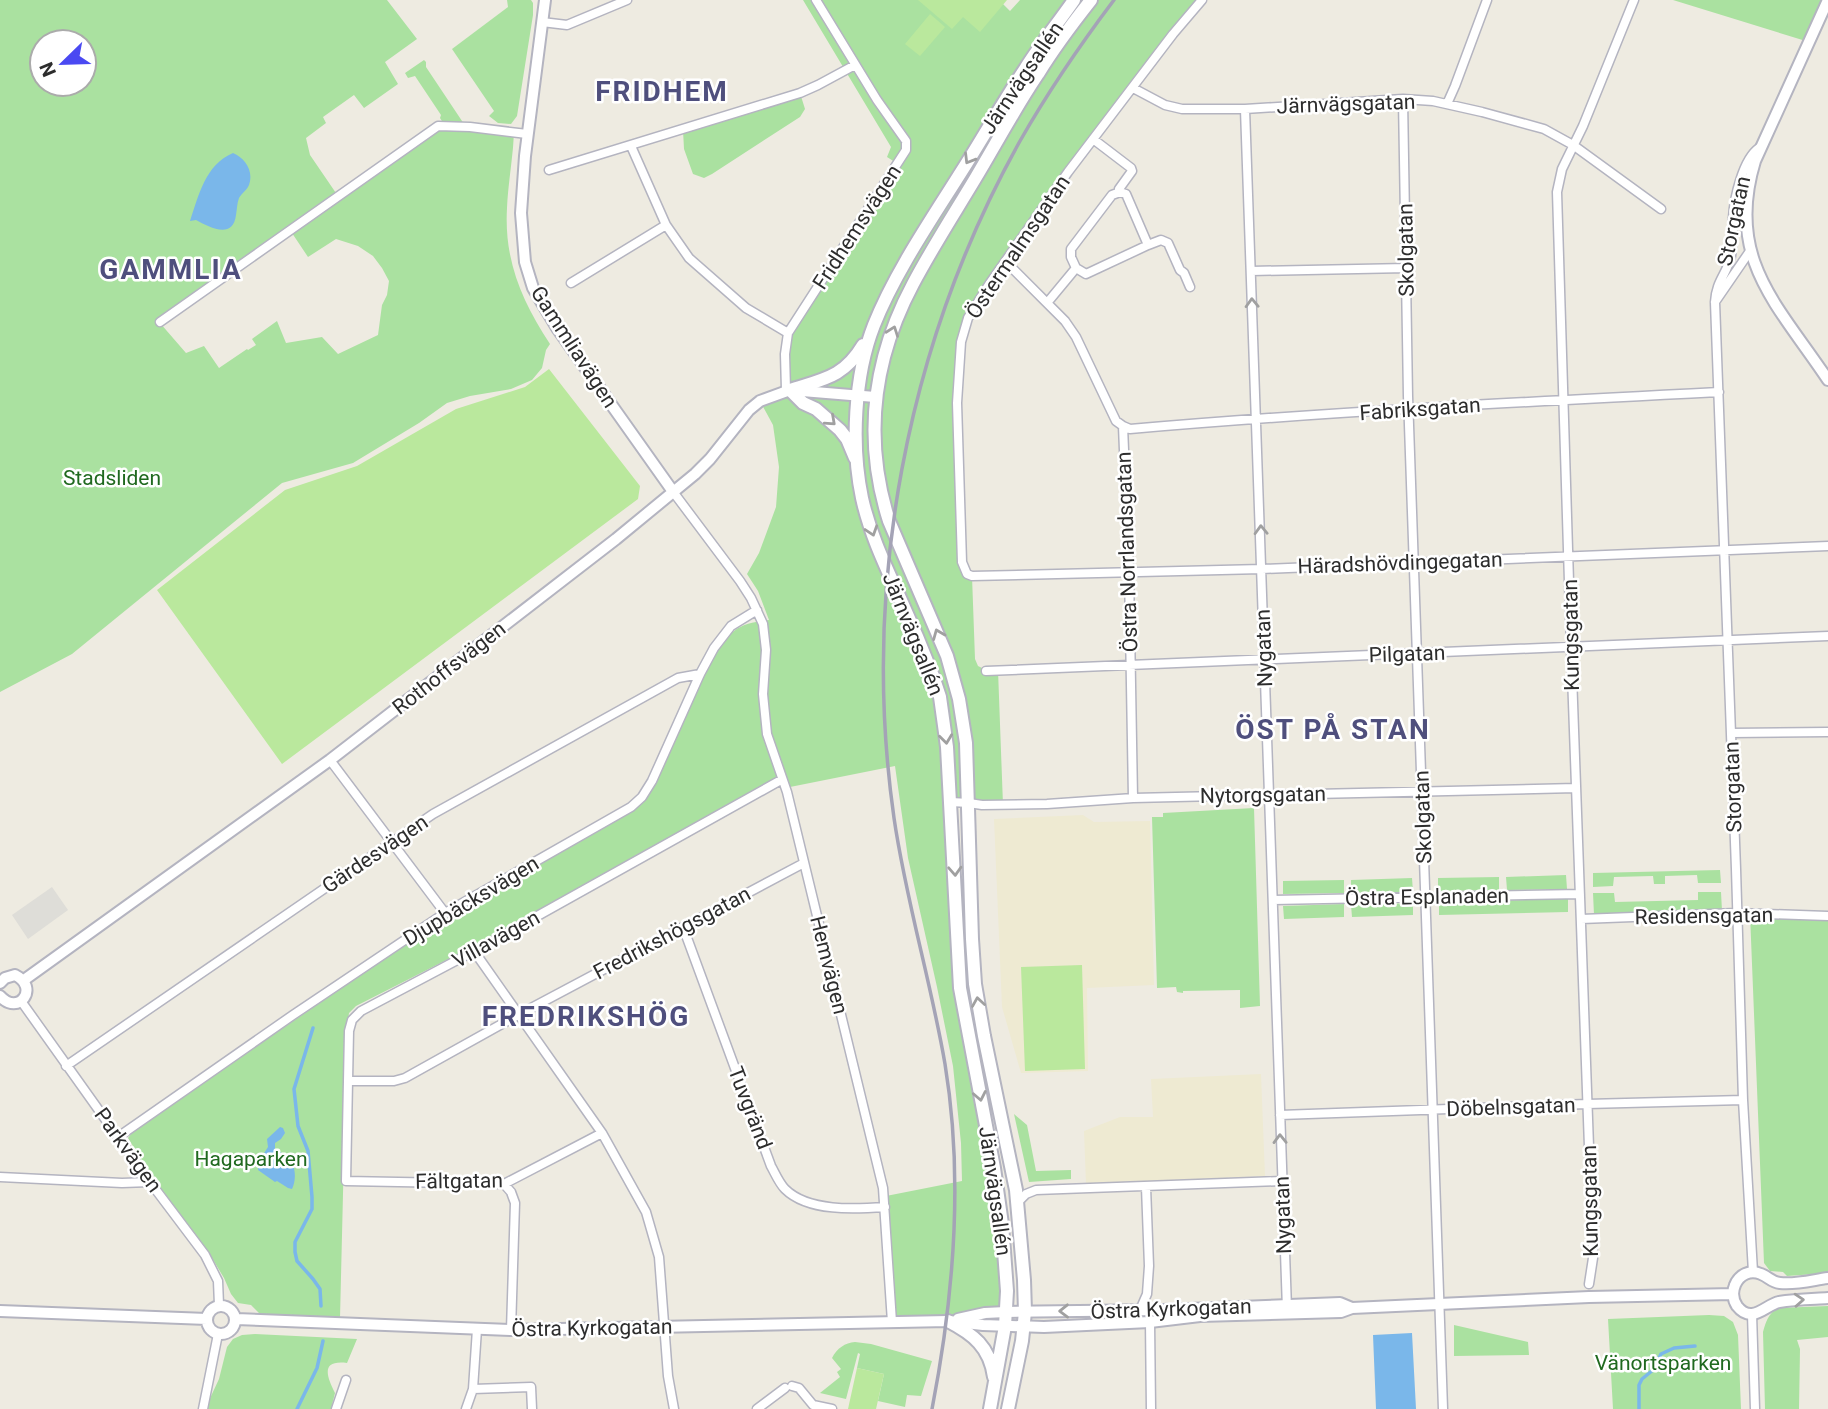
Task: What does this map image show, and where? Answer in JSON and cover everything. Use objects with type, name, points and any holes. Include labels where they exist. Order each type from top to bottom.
[{"type":"main road","name":"Järnvägsallén","points":[[990,1409],[1007,1291],[994,1168],[961,988],[947,747],[940,697],[923,650],[874,538],[862,497],[856,424],[864,359],[884,302],[935,213],[1026,68],[1074,0]]},
{"type":"main road","name":"Järnvägsallén","points":[[1008,1409],[1024,1326],[1024,1280],[1012,1172],[975,984],[965,729],[954,678],[940,638],[882,499],[875,458],[875,397],[892,333],[913,283],[1037,75],[1091,0]]},
{"type":"main road","points":[[788,390],[832,376],[848,366],[873,328]]},
{"type":"main road","points":[[788,390],[840,430],[858,464]]},
{"type":"main road","points":[[948,1321],[972,1334],[982,1347],[991,1363],[995,1388]]},
{"type":"street","name":"Gammliavägen","points":[[545,0],[527,134],[521,213],[525,262],[533,288],[557,328],[740,581],[757,610]]},
{"type":"street","points":[[542,22],[567,25],[626,0]]},
{"type":"street","name":"Fridhemsvägen","points":[[788,390],[785,354],[788,333],[906,150],[906,141],[816,0]]},
{"type":"street","name":"Östermalmsgatan","points":[[972,576],[967,574],[962,562],[957,404],[961,342],[968,318],[1068,172],[1202,0]]},
{"type":"street","points":[[1447,104],[1487,0]]},
{"type":"street","name":"Kungsgatan","points":[[1589,1284],[1593,1258],[1557,192],[1562,169],[1583,126],[1634,0]]},
{"type":"street","name":"Storgatan","points":[[1714,302],[1750,251],[1746,222],[1751,176],[1828,0]]},
{"type":"street","points":[[549,170],[800,93],[855,65]]},
{"type":"street","name":"Järnvägsgatan","points":[[1133,88],[1165,105],[1182,109],[1403,99],[1482,111],[1544,130],[1573,145],[1661,209]]},
{"type":"street","name":"Skolgatan","points":[[1403,99],[1409,409],[1443,1409]]},
{"type":"street","name":"Nygatan","points":[[1245,108],[1287,1310]]},
{"type":"street","points":[[160,322],[438,126],[527,134]]},
{"type":"street","points":[[1093,139],[1131,168],[1132,171],[1119,189],[1120,192]]},
{"type":"street","points":[[631,146],[666,225],[689,258],[746,308],[788,333]]},
{"type":"street","name":"Storgatan","points":[[1753,1272],[1743,1100],[1714,302],[1716,288],[1730,262],[1733,215],[1741,179],[1752,153],[1762,146]]},
{"type":"street","points":[[1148,245],[1126,194],[1120,192],[1112,195],[1071,249],[1071,257],[1076,268],[1086,274],[1161,240],[1168,243],[1190,287]]},
{"type":"street","points":[[571,283],[666,225]]},
{"type":"street","points":[[1750,251],[1771,298],[1828,380]]},
{"type":"street","name":"Östra Norrlandsgatan","points":[[1006,262],[1065,321],[1076,337],[1116,421],[1123,426],[1129,571],[1133,798]]},
{"type":"street","points":[[1047,303],[1076,268]]},
{"type":"street","points":[[1251,271],[1407,268]]},
{"type":"street","points":[[788,390],[875,397]]},
{"type":"street","name":"Rothoffsvägen","points":[[24,980],[330,760],[605,548],[710,459],[760,401],[788,390]]},
{"type":"street","name":"Fabriksgatan","points":[[1123,426],[1130,429],[1257,418],[1719,392]]},
{"type":"street","name":"Häradshövdingegatan","points":[[972,576],[1262,569],[1828,546]]},
{"type":"street","name":"Djupbäcksvägen","points":[[118,1137],[445,913],[631,807],[642,797],[652,781],[700,674],[726,632],[757,610]]},
{"type":"street","name":"Hemvägen","points":[[757,610],[765,632],[763,694],[767,734],[787,792],[883,1188],[892,1322]]},
{"type":"street","name":"Pilgatan","points":[[986,671],[1828,636]]},
{"type":"street","name":"Gärdesvägen","points":[[66,1066],[433,814],[678,678],[700,674]]},
{"type":"street","points":[[1731,733],[1828,732]]},
{"type":"street","points":[[330,760],[445,913]]},
{"type":"street","name":"Villavägen","points":[[346,1181],[349,1031],[352,1020],[361,1011],[781,780]]},
{"type":"street","name":"Nytorgsgatan","points":[[951,802],[982,806],[1133,798],[1576,788]]},
{"type":"street","name":"Fredrikshögsgatan","points":[[349,1082],[394,1081],[405,1078],[804,863]]},
{"type":"street","name":"Östra Esplanaden","points":[[1273,900],[1580,894]]},
{"type":"street","name":"Residensgatan","points":[[1581,919],[1737,914],[1828,916]]},
{"type":"street","name":"Tuvgränd","points":[[683,927],[771,1166],[785,1189],[814,1205],[885,1206]]},
{"type":"street","points":[[474,951],[602,1133],[650,1223],[659,1258],[668,1376],[674,1409]]},
{"type":"street","points":[[0,997],[12,1004],[21,1002],[27,992],[24,980],[16,975],[2,977]]},
{"type":"street","name":"Parkvägen","points":[[21,1002],[205,1255],[218,1281],[219,1305]]},
{"type":"street","name":"Döbelnsgatan","points":[[1280,1115],[1743,1100]]},
{"type":"street","name":"Fältgatan","points":[[346,1181],[505,1184],[602,1133]]},
{"type":"street","points":[[0,1177],[150,1182]]},
{"type":"street","points":[[1017,1203],[1031,1191],[1281,1181]]},
{"type":"street","points":[[505,1184],[515,1203],[511,1330]]},
{"type":"street","points":[[1140,1310],[1147,1294],[1149,1266],[1146,1187]]},
{"type":"street","points":[[1828,1278],[1782,1284],[1771,1282],[1762,1274],[1753,1272],[1739,1278],[1732,1294],[1737,1306],[1752,1314],[1762,1312],[1771,1304],[1781,1301],[1828,1298]]},
{"type":"street","points":[[1771,1282],[1774,1292],[1771,1304]]},
{"type":"street","name":"Östra Kyrkogatan","points":[[236,1319],[511,1330],[948,1321],[1024,1326],[1150,1322],[1340,1303],[1352,1308],[1732,1294]]},
{"type":"street","points":[[219,1305],[232,1310],[236,1319],[234,1327],[226,1334],[212,1331],[207,1319],[208,1312],[219,1305]]},
{"type":"street","name":"Östra Kyrkogatan","points":[[948,1321],[985,1313],[1006,1312],[1287,1310]]},
{"type":"street","points":[[0,1311],[207,1319]]},
{"type":"street","points":[[1752,1314],[1755,1409]]},
{"type":"street","points":[[1150,1322],[1151,1409]]},
{"type":"street","points":[[466,1409],[473,1389],[477,1329]]},
{"type":"street","points":[[203,1409],[219,1334]]},
{"type":"street","points":[[336,1409],[345,1380]]},
{"type":"street","points":[[473,1389],[531,1387],[532,1409]]},
{"type":"street","points":[[757,1409],[788,1387],[799,1388],[813,1405],[832,1409]]},
{"type":"shaded area","points":[[1083,815],[1094,822],[1150,821],[1154,985],[1087,988],[1088,1071],[1021,1073],[1002,1007],[994,819]]},
{"type":"shaded area","points":[[52,887],[68,910],[28,939],[12,915]]},
{"type":"shaded area","points":[[1261,1074],[1265,1176],[1086,1184],[1084,1131],[1120,1117],[1153,1117],[1151,1079]]},
{"type":"green space","name":"Stadsliden","points":[[0,0],[387,0],[417,39],[385,62],[398,84],[364,108],[354,95],[323,117],[326,123],[306,138],[310,155],[338,196],[445,126],[441,115],[415,76],[408,78],[405,73],[424,60],[466,127],[514,133],[507,208],[509,246],[523,296],[550,344],[542,368],[532,380],[511,389],[447,403],[353,463],[282,483],[72,654],[0,692]],"holes":[[[290,230],[308,257],[336,239],[358,246],[373,256],[389,281],[378,335],[338,354],[322,337],[286,343],[277,321],[252,339],[256,345],[219,368],[204,346],[186,353],[160,323]]]},
{"type":"green space","points":[[507,0],[531,0],[533,3],[517,116],[511,124],[498,123],[489,116],[494,111],[452,49],[508,7]]},
{"type":"green space","name":"Hagaparken","points":[[803,0],[999,0],[1010,11],[1020,0],[1202,0],[1133,88],[968,318],[957,403],[962,562],[972,576],[975,659],[978,666],[986,670],[998,670],[1003,805],[951,802],[959,941],[994,1168],[1006,1312],[948,1321],[892,1322],[886,1196],[962,1181],[953,1066],[908,858],[895,766],[790,787],[784,774],[474,946],[356,1006],[349,1013],[347,1028],[340,1318],[263,1317],[251,1305],[238,1303],[231,1294],[209,1253],[154,1180],[128,1138],[135,1129],[447,916],[634,810],[645,800],[655,784],[705,673],[722,644],[742,626],[769,620],[758,591],[747,574],[759,553],[776,507],[779,467],[773,425],[760,401],[786,390],[788,333],[898,164],[887,157],[891,147]]},
{"type":"green space","points":[[918,0],[1007,0],[980,32],[963,17],[952,29]]},
{"type":"green space","points":[[1673,0],[1828,0],[1809,42]]},
{"type":"green space","points":[[930,14],[945,27],[920,56],[905,44]]},
{"type":"green space","points":[[800,93],[805,109],[800,117],[712,174],[704,178],[693,174],[684,149],[683,130]]},
{"type":"green space","points":[[549,369],[640,486],[638,499],[282,764],[157,590],[285,490],[357,466],[456,409],[525,387]]},
{"type":"green space","points":[[1254,808],[1260,1006],[1240,1008],[1240,990],[1183,993],[1177,992],[1176,987],[1157,988],[1152,817],[1163,817],[1163,813]]},
{"type":"green space","points":[[1720,870],[1721,883],[1698,883],[1697,875],[1665,876],[1665,884],[1654,884],[1653,876],[1614,877],[1613,886],[1593,887],[1593,873]]},
{"type":"green space","points":[[1566,875],[1567,889],[1507,890],[1506,877]]},
{"type":"green space","points":[[1499,877],[1499,890],[1438,891],[1438,878]]},
{"type":"green space","points":[[1412,878],[1413,892],[1351,893],[1351,880]]},
{"type":"green space","points":[[1344,880],[1344,893],[1283,894],[1283,881]]},
{"type":"green space","points":[[1698,892],[1721,892],[1722,911],[1594,915],[1593,893],[1614,893],[1615,902],[1698,900]]},
{"type":"green space","points":[[1568,899],[1568,912],[1439,915],[1439,902]]},
{"type":"green space","points":[[1413,903],[1413,915],[1352,917],[1351,905]]},
{"type":"green space","points":[[1344,904],[1344,917],[1284,919],[1283,906]]},
{"type":"green space","points":[[1750,914],[1828,916],[1828,1273],[1787,1276],[1783,1272],[1770,1271],[1764,1263]]},
{"type":"green space","points":[[1082,965],[1085,1069],[1025,1071],[1021,967]]},
{"type":"green space","points":[[1014,1114],[1027,1125],[1036,1171],[1071,1170],[1071,1179],[1029,1182]]},
{"type":"green space","points":[[1828,1306],[1828,1337],[1797,1340],[1800,1349],[1799,1409],[1765,1409],[1763,1332],[1769,1316],[1777,1308]]},
{"type":"green space","name":"Vänortsparken","points":[[1724,1316],[1733,1322],[1738,1335],[1741,1409],[1613,1409],[1608,1319]]},
{"type":"green space","points":[[1454,1325],[1528,1342],[1529,1355],[1454,1356]]},
{"type":"green space","points":[[255,1334],[357,1339],[347,1363],[329,1366],[329,1380],[335,1393],[331,1409],[205,1409],[219,1379],[227,1347],[233,1339]]},
{"type":"green space","points":[[855,1342],[932,1361],[921,1396],[907,1395],[905,1407],[878,1401],[884,1374],[857,1368],[858,1353],[846,1399],[820,1393],[840,1377],[837,1372],[841,1369],[832,1358],[834,1354],[842,1347]]},
{"type":"green space","points":[[857,1368],[884,1374],[876,1409],[848,1409]]},
{"type":"water","points":[[233,153],[245,162],[250,175],[249,185],[238,200],[234,223],[220,230],[196,220],[190,221],[209,173],[223,158]]},
{"type":"water","points":[[280,1127],[285,1133],[275,1143],[275,1149],[289,1158],[293,1166],[295,1180],[292,1189],[275,1182],[258,1170],[259,1161],[268,1147],[267,1139]]},
{"type":"water","points":[[1412,1333],[1416,1409],[1376,1409],[1373,1335]]},
{"type":"waterway","points":[[313,1028],[294,1089],[298,1126],[308,1151],[312,1197],[312,1209],[295,1242],[295,1252],[297,1261],[320,1289],[321,1306]]},
{"type":"waterway","points":[[297,1409],[317,1368],[323,1341]]},
{"type":"waterway","points":[[1639,1409],[1639,1385],[1653,1370],[1661,1354],[1674,1348],[1695,1346]]},
{"type":"railway","points":[[932,1409],[951,1281],[954,1151],[945,1064],[894,818],[885,731],[884,643],[889,556],[902,469],[921,384],[948,300],[981,219],[1020,141],[1065,69],[1114,0]]},
{"type":"district","name":"FRIDHEM","points":[[662,91]]},
{"type":"district","name":"GAMMLIA","points":[[171,269]]},
{"type":"district","name":"ÖST PÅ STAN","points":[[1333,729]]},
{"type":"district","name":"FREDRIKSHÖG","points":[[586,1016]]}]
